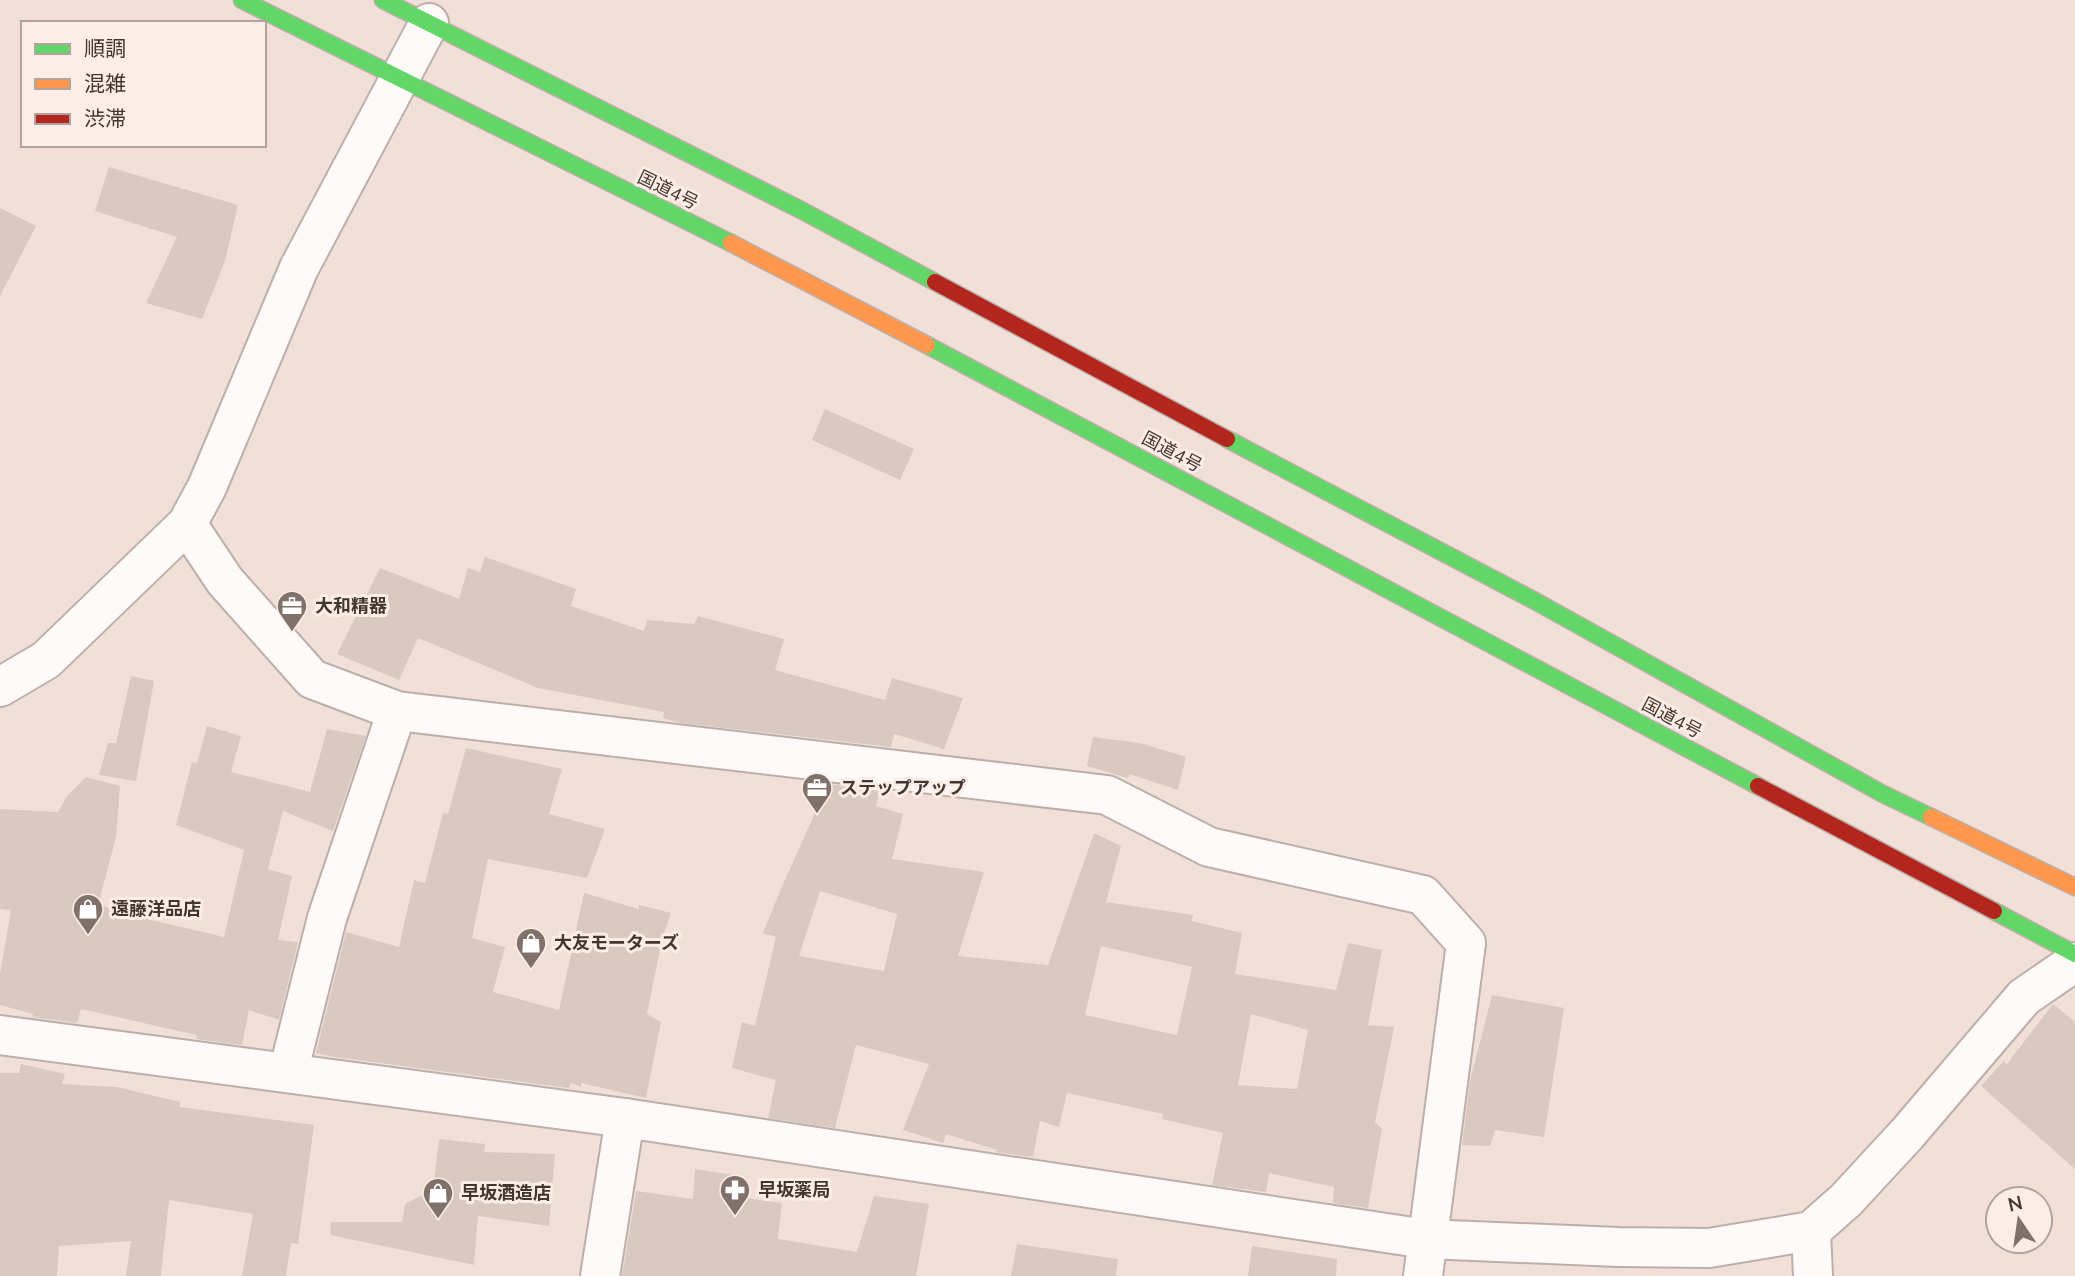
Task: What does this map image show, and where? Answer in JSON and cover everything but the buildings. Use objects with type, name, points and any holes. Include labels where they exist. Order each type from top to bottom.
[{"type":"highway","name":"国道4号","points":[[242,0],[789,271],[2075,954]]},
{"type":"highway","name":"国道4号","points":[[383,0],[801,210],[1224,438],[1535,601],[1883,794],[2075,887]]},
{"type":"street","points":[[0,687],[47,660],[187,524],[207,487],[299,268],[429,23]]},
{"type":"street","points":[[187,524],[225,581],[312,679],[397,711],[1107,795],[1209,847],[1423,895],[1466,943],[1423,1276]]},
{"type":"street","points":[[288,1073],[327,918],[397,711]]},
{"type":"street","points":[[0,1035],[625,1118],[1426,1239],[1709,1248],[1811,1231],[1846,1200],[2024,997],[2075,962]]},
{"type":"street","points":[[600,1276],[625,1118]]},
{"type":"street","points":[[1811,1231],[1813,1276]]},
{"type":"traffic: fast","points":[[242,0],[731,243]]},
{"type":"traffic: fast","points":[[383,0],[801,210],[935,282]]},
{"type":"traffic: fast","points":[[927,345],[1758,786]]},
{"type":"traffic: fast","points":[[1227,439],[1535,601],[1883,794],[1931,817]]},
{"type":"traffic: fast","points":[[1994,911],[2075,954]]},
{"type":"traffic: slow","points":[[731,243],[927,345]]},
{"type":"traffic: slow","points":[[1931,817],[2075,887]]},
{"type":"traffic: jam","points":[[935,282],[1227,439]]},
{"type":"traffic: jam","points":[[1758,786],[1994,911]]},
{"type":"place","name":"大和精器","points":[[292,633]]},
{"type":"place","name":"ステップアップ","points":[[817,815]]},
{"type":"place","name":"遠藤洋品店","points":[[88,936]]},
{"type":"place","name":"大友モーターズ","points":[[531,970]]},
{"type":"place","name":"早坂薬局","points":[[735,1217]]},
{"type":"place","name":"早坂酒造店","points":[[438,1220]]}]
